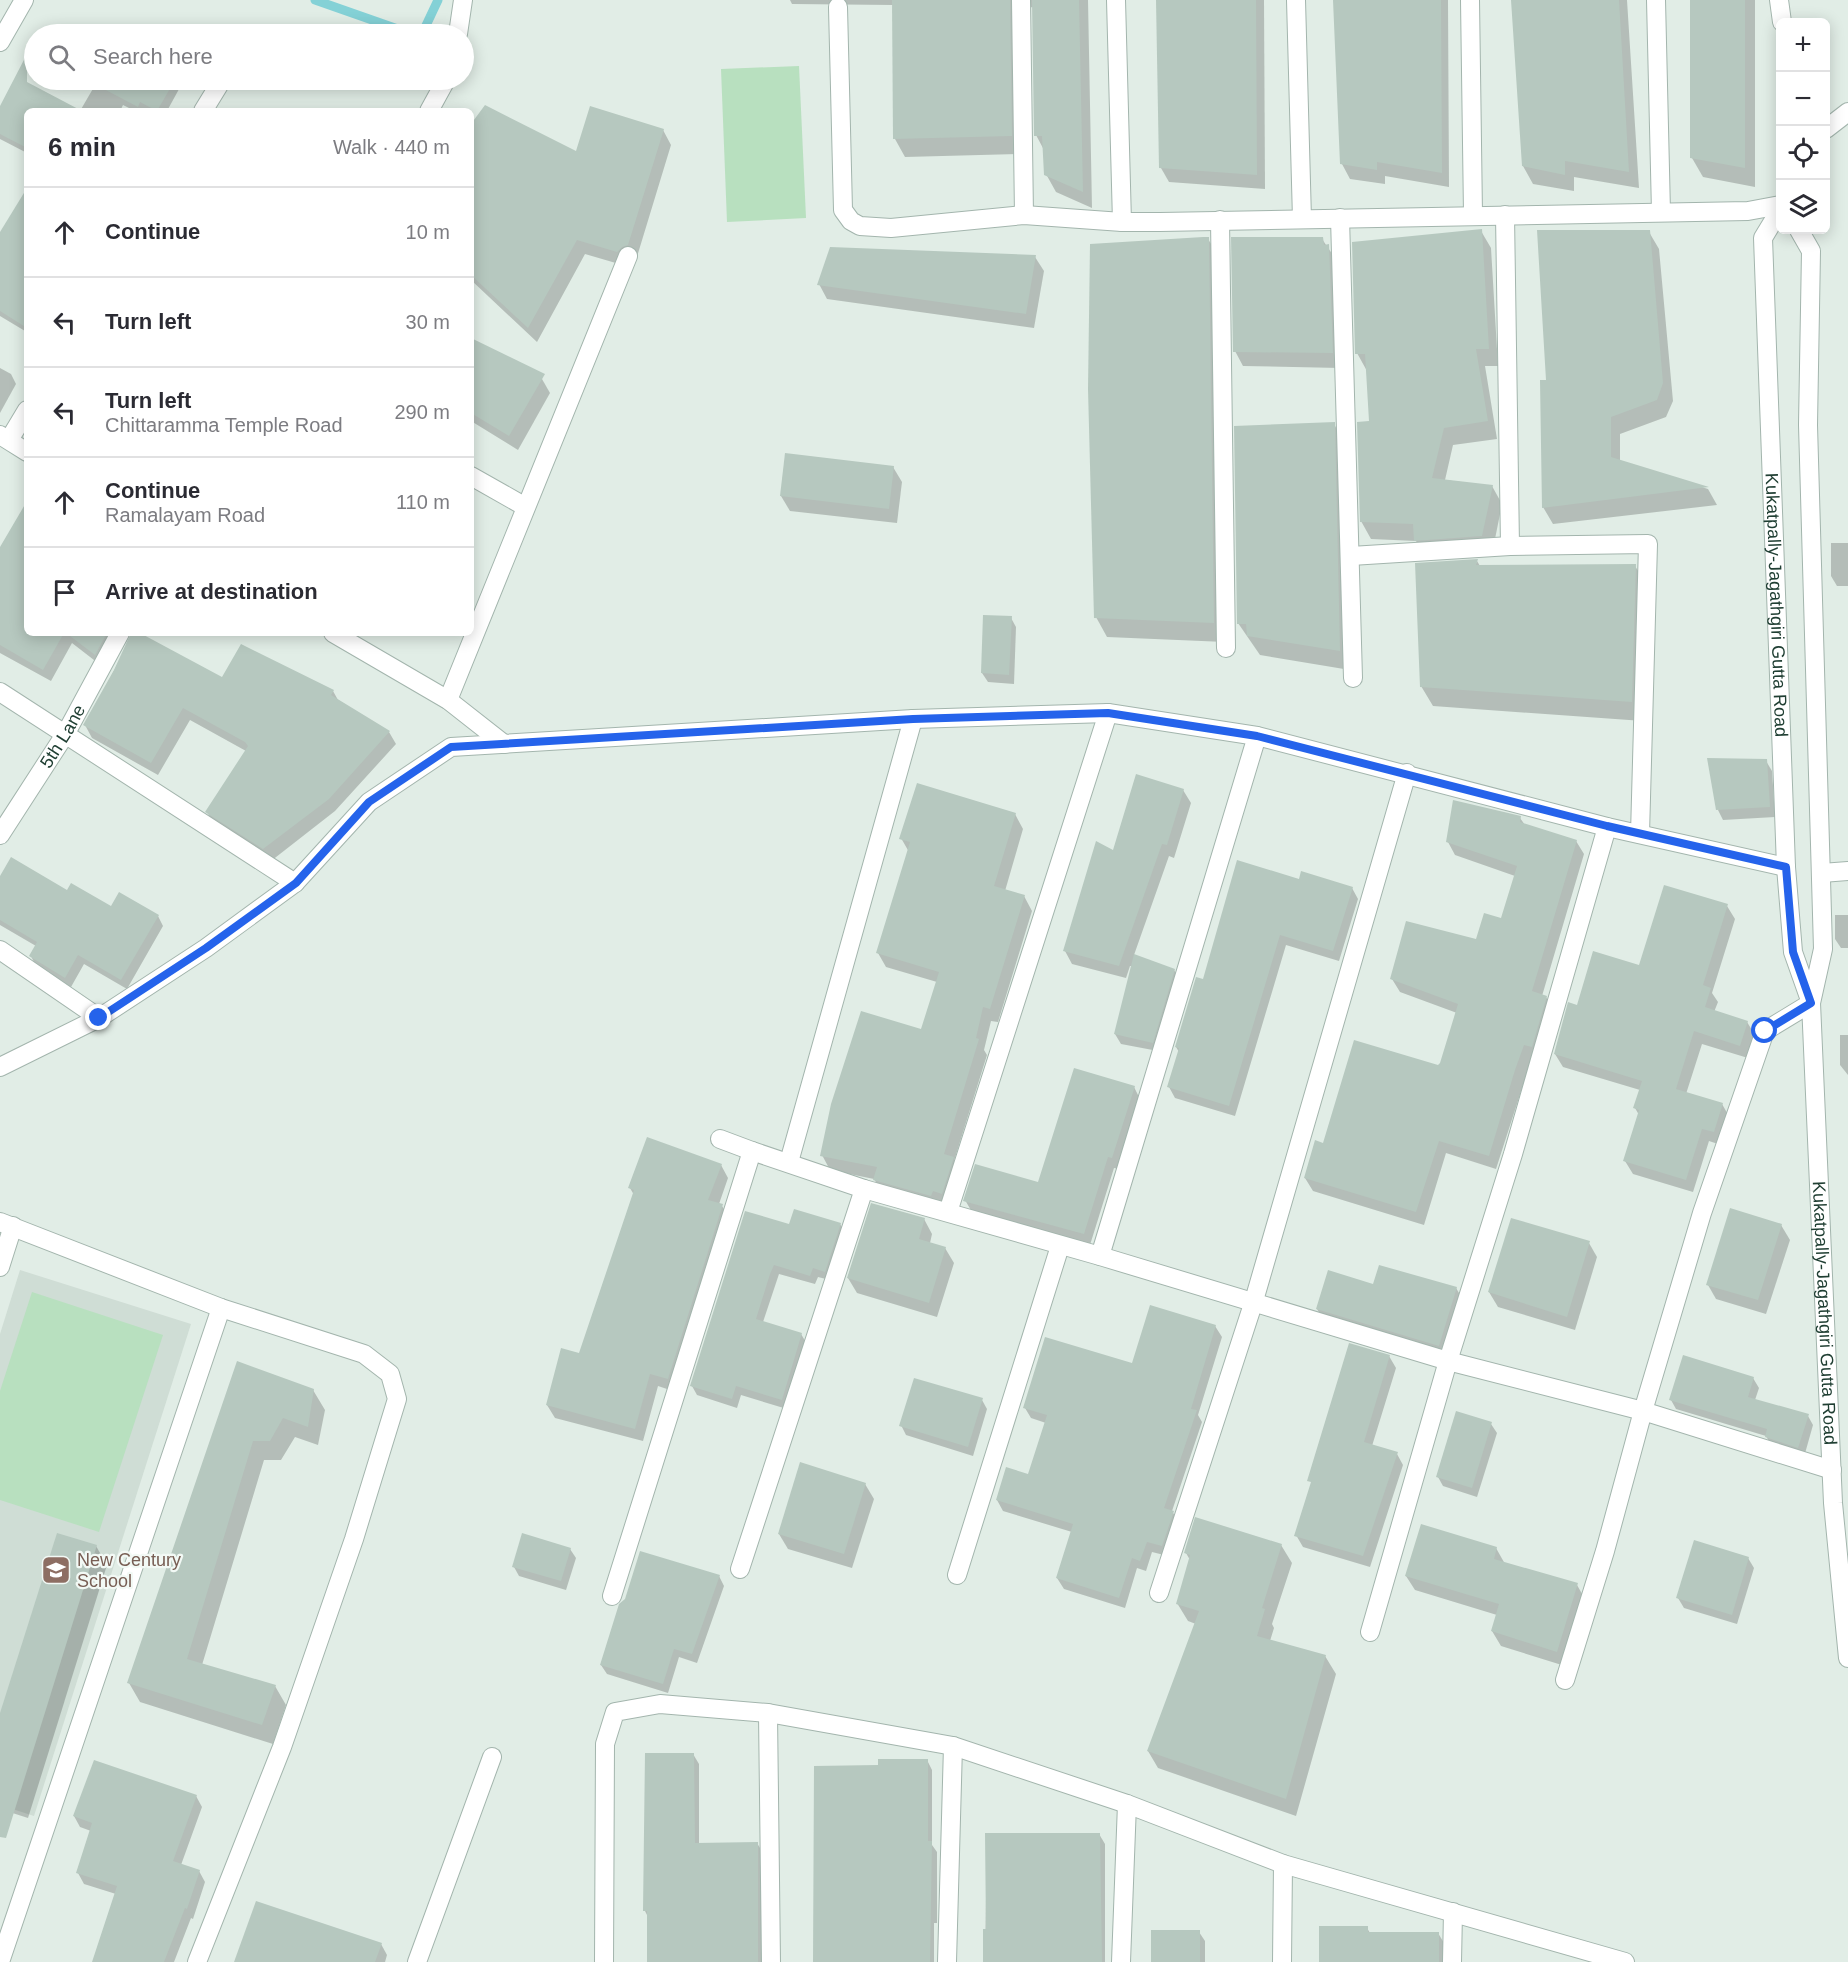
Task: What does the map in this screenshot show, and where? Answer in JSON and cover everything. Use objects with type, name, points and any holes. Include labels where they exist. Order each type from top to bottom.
[{"type":"street","points":[[0,42],[7,13],[24,0]]},
{"type":"street","points":[[459,24],[463,0]]},
{"type":"street","points":[[1021,0],[1024,215]]},
{"type":"street","points":[[1116,0],[1122,222]]},
{"type":"street","points":[[1296,0],[1302,219]]},
{"type":"street","points":[[1470,0],[1473,214]]},
{"type":"street","points":[[1656,0],[1661,212]]},
{"type":"street","points":[[1779,0],[1781,18]]},
{"type":"street","points":[[838,6],[843,210],[851,222],[860,226],[891,228],[1024,215],[1122,222],[1473,214],[1748,211],[1776,206]]},
{"type":"street","points":[[205,108],[216,90]]},
{"type":"street","points":[[431,108],[441,90]]},
{"type":"street","points":[[1830,126],[1848,112]]},
{"type":"street","points":[[1504,215],[1510,546]]},
{"type":"street","name":"Kukatpally-Jagathgiri Gutta Road","points":[[1776,217],[1763,238],[1786,867],[1793,952],[1811,1003]]},
{"type":"street","points":[[1340,218],[1353,678]]},
{"type":"street","points":[[1220,220],[1226,648]]},
{"type":"street","name":"Kukatpally-Jagathgiri Gutta Road","points":[[1801,234],[1811,251],[1808,425],[1823,949],[1811,1003],[1833,1503],[1848,1658]]},
{"type":"street","points":[[474,634],[524,506],[601,326],[628,256]]},
{"type":"street","points":[[24,414],[4,438],[24,450]]},
{"type":"street","points":[[474,478],[524,506]]},
{"type":"street","points":[[1351,556],[1510,546],[1648,544],[1640,834]]},
{"type":"street","name":"5th Lane","points":[[0,835],[66,733],[118,636]]},
{"type":"street","points":[[338,636],[448,700],[504,744]]},
{"type":"street","points":[[448,700],[473,636]]},
{"type":"street","points":[[0,692],[296,883]]},
{"type":"street","points":[[0,1067],[99,1018],[206,948],[296,883],[369,802],[451,747],[913,719],[1108,713],[1257,736],[1607,826],[1786,867]]},
{"type":"street","points":[[948,1212],[1108,713]]},
{"type":"street","points":[[789,1162],[913,719]]},
{"type":"street","points":[[1100,1256],[1257,736]]},
{"type":"street","points":[[1159,1593],[1253,1304],[1407,773]]},
{"type":"street","points":[[1370,1632],[1448,1361],[1513,1154],[1607,826]]},
{"type":"street","points":[[1822,873],[1848,871]]},
{"type":"street","points":[[0,950],[99,1018]]},
{"type":"street","points":[[1565,1680],[1605,1551],[1642,1411],[1702,1213],[1765,1031],[1811,1003]]},
{"type":"street","points":[[720,1139],[864,1189],[1100,1256],[1448,1361],[1642,1411],[1832,1470]]},
{"type":"street","points":[[612,1596],[752,1150]]},
{"type":"street","points":[[740,1569],[864,1189]]},
{"type":"street","points":[[0,1267],[6,1224],[221,1308],[364,1354],[390,1374],[397,1399],[354,1539],[282,1747],[197,1962]]},
{"type":"street","points":[[957,1575],[1060,1246]]},
{"type":"street","points":[[0,1962],[221,1308]]},
{"type":"street","points":[[604,1962],[605,1744],[615,1712],[660,1704],[768,1713],[953,1746],[1127,1804],[1283,1864],[1628,1961]]},
{"type":"street","points":[[768,1713],[771,1962]]},
{"type":"street","points":[[947,1962],[953,1746]]},
{"type":"street","points":[[417,1962],[492,1756]]},
{"type":"street","points":[[1121,1962],[1127,1804]]},
{"type":"street","points":[[1282,1962],[1283,1864]]},
{"type":"street","points":[[1452,1962],[1453,1912]]},
{"type":"shaded area","name":"New Century School","points":[[20,1270],[191,1324],[34,1816],[0,1805],[0,1334]]},
{"type":"green space","points":[[799,66],[806,218],[727,222],[721,69]]},
{"type":"green space","points":[[32,1292],[163,1335],[99,1532],[0,1500],[0,1391]]},
{"type":"building","points":[[892,0],[1010,0],[1012,136],[893,139]]},
{"type":"building","points":[[1032,0],[1079,0],[1083,192],[1044,175],[1042,136],[1034,136]]},
{"type":"building","points":[[1156,0],[1256,0],[1257,175],[1159,168]]},
{"type":"building","points":[[1333,0],[1441,0],[1442,173],[1377,162],[1377,170],[1340,164]]},
{"type":"building","points":[[1511,0],[1619,0],[1629,172],[1565,161],[1565,175],[1522,166]]},
{"type":"building","points":[[1690,0],[1745,0],[1745,168],[1690,158]]},
{"type":"building","points":[[24,60],[24,90],[42,90],[76,108],[24,108],[24,146],[0,134],[0,106]]},
{"type":"building","points":[[106,90],[169,90],[159,108],[151,108],[140,102],[138,107]]},
{"type":"building","points":[[485,105],[576,151],[590,106],[664,129],[628,245],[617,252],[577,240],[528,328],[474,278],[474,120]]},
{"type":"building","points":[[24,193],[24,326],[0,311],[0,232]]},
{"type":"building","points":[[1482,229],[1489,349],[1476,349],[1488,421],[1444,428],[1432,478],[1493,485],[1482,536],[1414,541],[1413,524],[1360,522],[1357,422],[1369,421],[1365,354],[1355,354],[1352,242]]},
{"type":"building","points":[[1537,230],[1650,230],[1663,383],[1657,400],[1611,417],[1611,457],[1709,487],[1542,508],[1540,380],[1546,380]]},
{"type":"building","points":[[1209,237],[1214,623],[1094,618],[1088,389],[1090,244]]},
{"type":"building","points":[[1231,237],[1323,237],[1324,245],[1329,244],[1333,353],[1233,352]]},
{"type":"building","points":[[830,247],[1036,255],[1026,314],[817,285]]},
{"type":"building","points":[[474,339],[545,374],[509,436],[474,415]]},
{"type":"building","points":[[1335,422],[1340,651],[1247,636],[1246,624],[1237,624],[1234,426]]},
{"type":"building","points":[[785,453],[894,466],[889,509],[780,496]]},
{"type":"building","points":[[24,506],[24,636],[62,636],[43,670],[0,645],[0,547]]},
{"type":"building","points":[[1478,559],[1476,565],[1636,564],[1632,702],[1420,687],[1415,563]]},
{"type":"building","points":[[983,615],[1012,616],[1009,675],[981,673]]},
{"type":"building","points":[[70,636],[105,636],[95,655]]},
{"type":"building","points":[[130,636],[146,636],[222,677],[241,644],[334,690],[331,695],[390,731],[329,799],[263,849],[205,812],[248,746],[245,742],[183,708],[151,763],[83,725],[114,670]]},
{"type":"building","points":[[1707,758],[1767,759],[1770,807],[1716,810]]},
{"type":"building","points":[[1136,774],[1184,789],[1167,845],[1162,844],[1119,966],[1063,951],[1096,841],[1113,850]]},
{"type":"building","points":[[917,783],[1016,813],[994,886],[1025,895],[990,1009],[983,1007],[976,1038],[979,1039],[944,1154],[954,1157],[942,1194],[933,1191],[931,1196],[873,1180],[877,1167],[820,1156],[831,1104],[861,1011],[921,1029],[939,972],[876,953],[910,842],[899,839]]},
{"type":"building","points":[[1453,800],[1521,816],[1520,822],[1577,840],[1532,991],[1547,996],[1532,1047],[1524,1045],[1489,1156],[1439,1141],[1416,1212],[1304,1178],[1315,1140],[1323,1143],[1354,1040],[1438,1065],[1440,1063],[1458,1004],[1390,979],[1406,921],[1476,939],[1484,913],[1501,918],[1517,866],[1446,842]]},
{"type":"building","points":[[11,857],[67,890],[71,883],[111,906],[119,892],[159,915],[121,980],[78,955],[65,978],[29,956],[37,942],[0,920],[0,876]]},
{"type":"building","points":[[1237,860],[1299,879],[1301,871],[1353,887],[1333,951],[1280,935],[1229,1106],[1167,1087],[1179,1048],[1175,1047],[1196,977],[1203,979]]},
{"type":"building","points":[[1664,885],[1728,904],[1703,985],[1711,988],[1705,1007],[1748,1021],[1740,1046],[1694,1031],[1676,1089],[1723,1103],[1714,1132],[1702,1129],[1686,1180],[1623,1161],[1639,1110],[1633,1108],[1642,1081],[1554,1054],[1568,1002],[1577,1005],[1593,951],[1639,965]]},
{"type":"building","points":[[1134,954],[1175,969],[1153,1043],[1114,1034]]},
{"type":"building","points":[[1074,1068],[1135,1086],[1112,1158],[1108,1157],[1084,1234],[963,1201],[975,1164],[1038,1182]]},
{"type":"building","points":[[647,1137],[722,1164],[708,1200],[723,1204],[668,1379],[650,1374],[635,1429],[546,1405],[561,1348],[579,1353],[634,1190],[628,1188]]},
{"type":"building","points":[[871,1203],[925,1218],[919,1239],[946,1247],[929,1303],[847,1278]]},
{"type":"building","points":[[1730,1208],[1782,1224],[1758,1300],[1706,1285]]},
{"type":"building","points":[[794,1209],[841,1223],[825,1272],[813,1268],[810,1276],[774,1265],[770,1274],[756,1319],[802,1333],[782,1400],[736,1386],[732,1399],[690,1386],[745,1211],[789,1224]]},
{"type":"building","points":[[1511,1218],[1590,1241],[1567,1317],[1488,1292]]},
{"type":"building","points":[[1379,1265],[1457,1287],[1439,1346],[1316,1309],[1328,1270],[1373,1284]]},
{"type":"building","points":[[1150,1305],[1216,1325],[1191,1409],[1197,1410],[1164,1508],[1174,1511],[1162,1546],[1147,1542],[1140,1561],[1132,1558],[1119,1598],[1056,1578],[1073,1524],[996,1500],[1006,1467],[1028,1474],[1047,1415],[1023,1408],[1045,1337],[1132,1363]]},
{"type":"building","points":[[1349,1343],[1390,1355],[1364,1442],[1398,1452],[1363,1556],[1294,1536],[1311,1482],[1307,1481]]},
{"type":"building","points":[[1683,1355],[1754,1377],[1748,1397],[1809,1414],[1798,1448],[1765,1437],[1767,1429],[1669,1400]]},
{"type":"building","points":[[237,1361],[314,1389],[308,1427],[283,1418],[270,1441],[253,1441],[187,1659],[276,1685],[262,1725],[127,1683]]},
{"type":"building","points":[[914,1378],[983,1398],[968,1447],[899,1426]]},
{"type":"building","points":[[1456,1411],[1492,1422],[1472,1488],[1436,1477]]},
{"type":"building","points":[[800,1462],[866,1483],[844,1554],[778,1534]]},
{"type":"building","points":[[1195,1517],[1282,1544],[1262,1608],[1265,1609],[1257,1636],[1326,1655],[1286,1799],[1147,1751],[1199,1611],[1176,1604],[1190,1555],[1184,1553]]},
{"type":"building","points":[[1421,1524],[1497,1547],[1494,1559],[1578,1583],[1557,1652],[1491,1631],[1499,1604],[1405,1576]]},
{"type":"building","points":[[57,1533],[97,1545],[6,1838],[0,1837],[0,1713]]},
{"type":"building","points":[[522,1533],[571,1548],[561,1581],[512,1567]]},
{"type":"building","points":[[1694,1540],[1749,1557],[1732,1615],[1676,1598]]},
{"type":"building","points":[[640,1551],[720,1575],[692,1654],[674,1649],[663,1684],[600,1665],[619,1604],[625,1599]]},
{"type":"building","points":[[645,1753],[694,1753],[695,1843],[758,1842],[758,1962],[647,1962],[647,1911],[643,1911]]},
{"type":"building","points":[[878,1759],[928,1759],[928,1841],[932,1841],[930,1962],[813,1962],[814,1766],[878,1765]]},
{"type":"building","points":[[94,1760],[197,1795],[173,1861],[200,1870],[187,1909],[185,1908],[164,1962],[92,1962],[117,1886],[76,1873],[92,1823],[73,1816]]},
{"type":"building","points":[[985,1833],[1100,1833],[1102,1962],[983,1962],[983,1929],[986,1929]]},
{"type":"building","points":[[256,1901],[382,1943],[375,1962],[234,1962]]},
{"type":"building","points":[[1319,1926],[1368,1926],[1368,1932],[1439,1932],[1439,1962],[1319,1962]]},
{"type":"building","points":[[1151,1930],[1200,1930],[1200,1962],[1151,1962]]},
{"type":"waterway","points":[[315,0],[383,24]]},
{"type":"waterway","points":[[427,24],[438,0]]},
{"type":"place","name":"New Century School","points":[[56,1570]]},
{"type":"route","points":[[99,1018],[206,948],[296,883],[369,802],[451,747],[913,719],[1108,713],[1257,736],[1607,826],[1786,867],[1793,952],[1811,1003],[1765,1031]]}]
